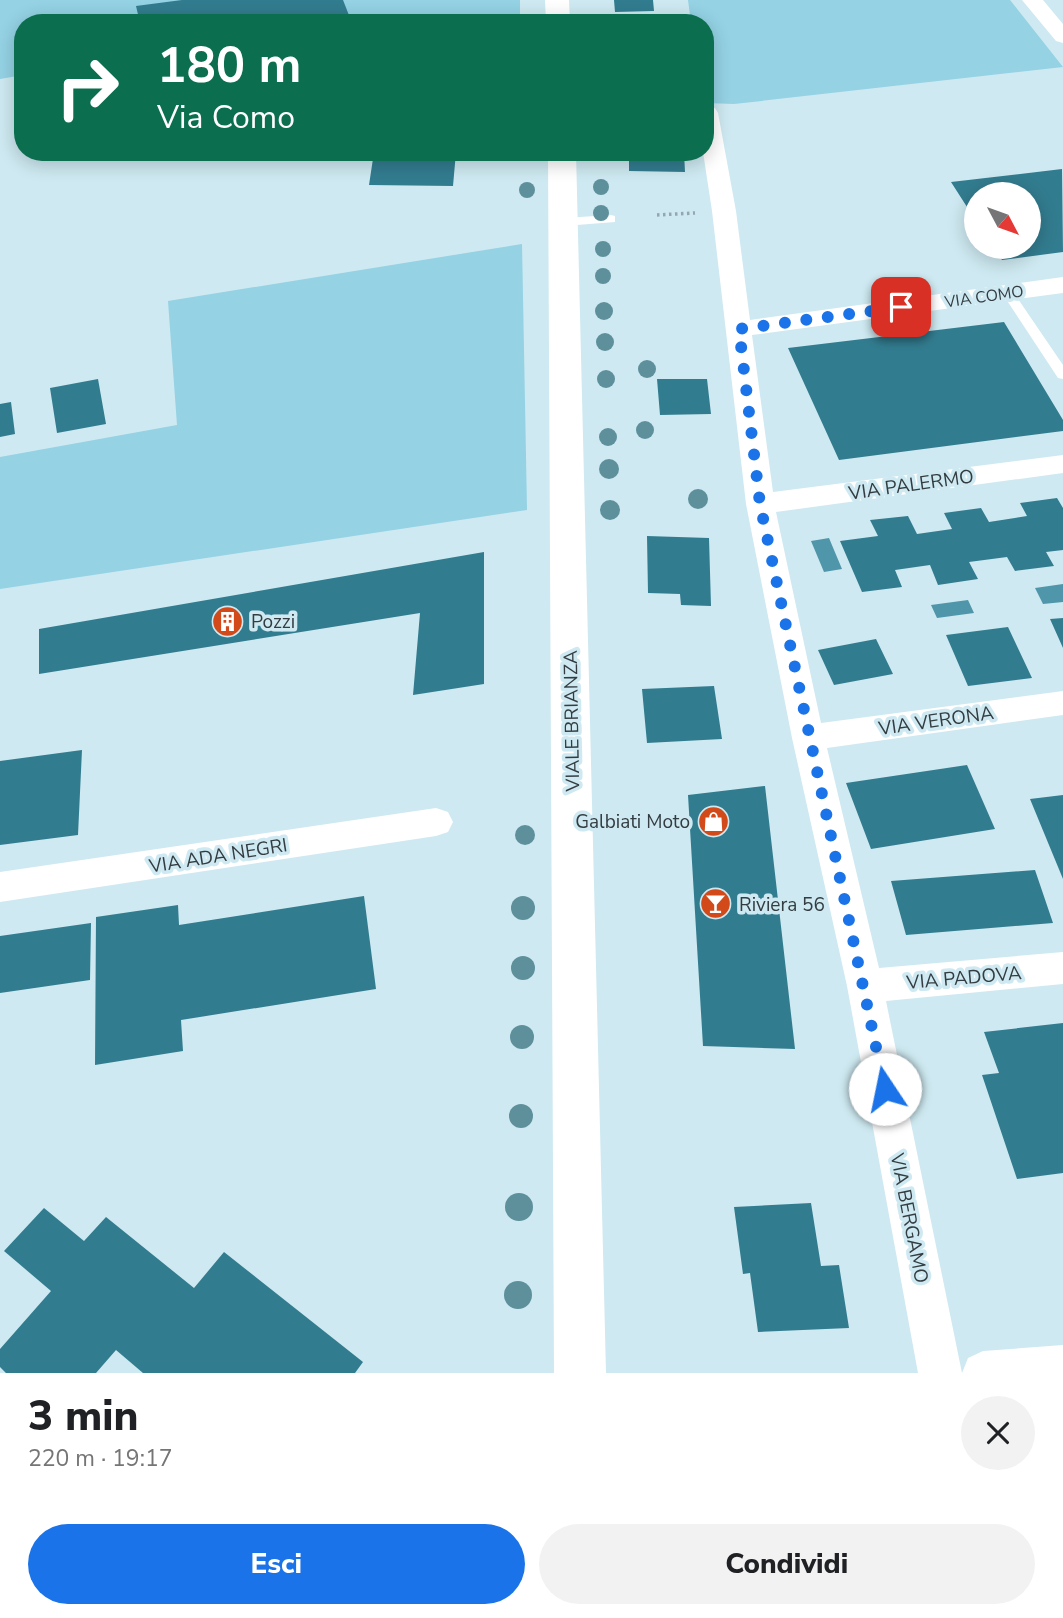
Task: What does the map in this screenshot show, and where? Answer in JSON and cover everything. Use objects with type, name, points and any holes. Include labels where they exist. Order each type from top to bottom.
[{"type":"main road","name":"VIALE BRIANZA","points":[[562,161],[580,1373]]},
{"type":"street","points":[[1032,0],[1063,37]]},
{"type":"street","name":"VIA BERGAMO","points":[[714,153],[724,211],[760,504],[808,738],[865,986],[940,1373]]},
{"type":"street","name":"VIA COMO","points":[[739,329],[1063,285]]},
{"type":"street","name":"VIA PALERMO","points":[[760,504],[1063,464]]},
{"type":"street","name":"VIA VERONA","points":[[808,738],[1063,703]]},
{"type":"street","name":"VIA ADA NEGRI","points":[[0,887],[436,822]]},
{"type":"street","name":"VIA PADOVA","points":[[865,986],[1063,968]]},
{"type":"street","points":[[983,1373],[1063,1367]]},
{"type":"lane","points":[[565,222],[611,219]]},
{"type":"lane","points":[[1009,293],[1063,375]]},
{"type":"shaded area","points":[[0,0],[520,0],[520,14],[14,14],[14,77],[0,79]]},
{"type":"shaded area","points":[[688,0],[1010,0],[1063,67],[734,104],[714,103],[714,14],[690,14]]},
{"type":"shaded area","points":[[522,244],[527,510],[0,589],[0,457],[177,425],[168,301]]},
{"type":"shaded area","points":[[829,538],[842,569],[824,572],[811,541]]},
{"type":"shaded area","points":[[1063,584],[1063,602],[1043,604],[1035,588]]},
{"type":"shaded area","points":[[968,600],[974,613],[937,618],[931,605]]},
{"type":"building","points":[[182,0],[343,0],[348,14],[138,14],[136,6]]},
{"type":"building","points":[[614,0],[653,0],[654,11],[615,12]]},
{"type":"building","points":[[373,161],[455,161],[453,186],[369,185]]},
{"type":"building","points":[[629,161],[684,161],[685,172],[629,171]]},
{"type":"building","points":[[1062,169],[1063,252],[1041,255],[1041,182],[964,182],[964,202],[951,182]]},
{"type":"building","points":[[1004,322],[1063,420],[1063,431],[839,460],[788,348]]},
{"type":"building","points":[[98,379],[106,424],[57,433],[50,388]]},
{"type":"building","points":[[657,379],[707,379],[711,414],[660,415]]},
{"type":"building","points":[[11,402],[15,434],[0,437],[0,404]]},
{"type":"building","points":[[1057,498],[1063,508],[1063,550],[1046,552],[1054,566],[1015,571],[1007,557],[969,562],[978,579],[938,585],[930,565],[895,570],[902,587],[862,592],[840,541],[878,536],[870,520],[908,516],[917,534],[952,529],[944,513],[981,508],[989,522],[1027,516],[1020,503]]},
{"type":"building","points":[[647,536],[709,538],[711,606],[681,605],[680,594],[648,593]]},
{"type":"building","name":"Pozzi","points":[[484,552],[484,684],[413,695],[420,613],[39,674],[39,629]]},
{"type":"building","points":[[1063,618],[1063,648],[1050,619]]},
{"type":"building","points":[[1008,627],[1032,678],[968,686],[946,635]]},
{"type":"building","points":[[876,639],[893,674],[834,685],[818,650]]},
{"type":"building","points":[[714,686],[722,739],[647,743],[642,689]]},
{"type":"building","points":[[82,750],[78,835],[0,845],[0,761]]},
{"type":"building","points":[[967,765],[995,829],[871,849],[846,783]]},
{"type":"building","points":[[765,786],[795,1049],[703,1046],[688,795]]},
{"type":"building","points":[[1063,795],[1063,879],[1030,799]]},
{"type":"building","points":[[1035,870],[1053,923],[906,935],[891,881]]},
{"type":"building","points":[[364,896],[376,989],[181,1020],[183,1051],[95,1065],[96,917],[178,905],[179,925]]},
{"type":"building","points":[[91,923],[90,980],[0,993],[0,936]]},
{"type":"building","points":[[1063,1023],[1063,1173],[1017,1179],[982,1075],[999,1073],[984,1032]]},
{"type":"building","points":[[811,1203],[821,1266],[839,1265],[849,1328],[758,1332],[750,1273],[743,1274],[734,1207]]},
{"type":"building","points":[[44,1208],[84,1241],[106,1217],[194,1288],[224,1252],[363,1362],[355,1373],[143,1373],[116,1350],[96,1373],[6,1373],[0,1367],[0,1349],[51,1291],[4,1251]]},
{"type":"place","name":"Pozzi","points":[[228,621]]},
{"type":"place","name":"Galbiati Moto","points":[[713,821]]},
{"type":"place","name":"Riviera 56","points":[[716,904]]},
{"type":"route","points":[[885,1089],[760,504],[739,329],[901,307]]}]
